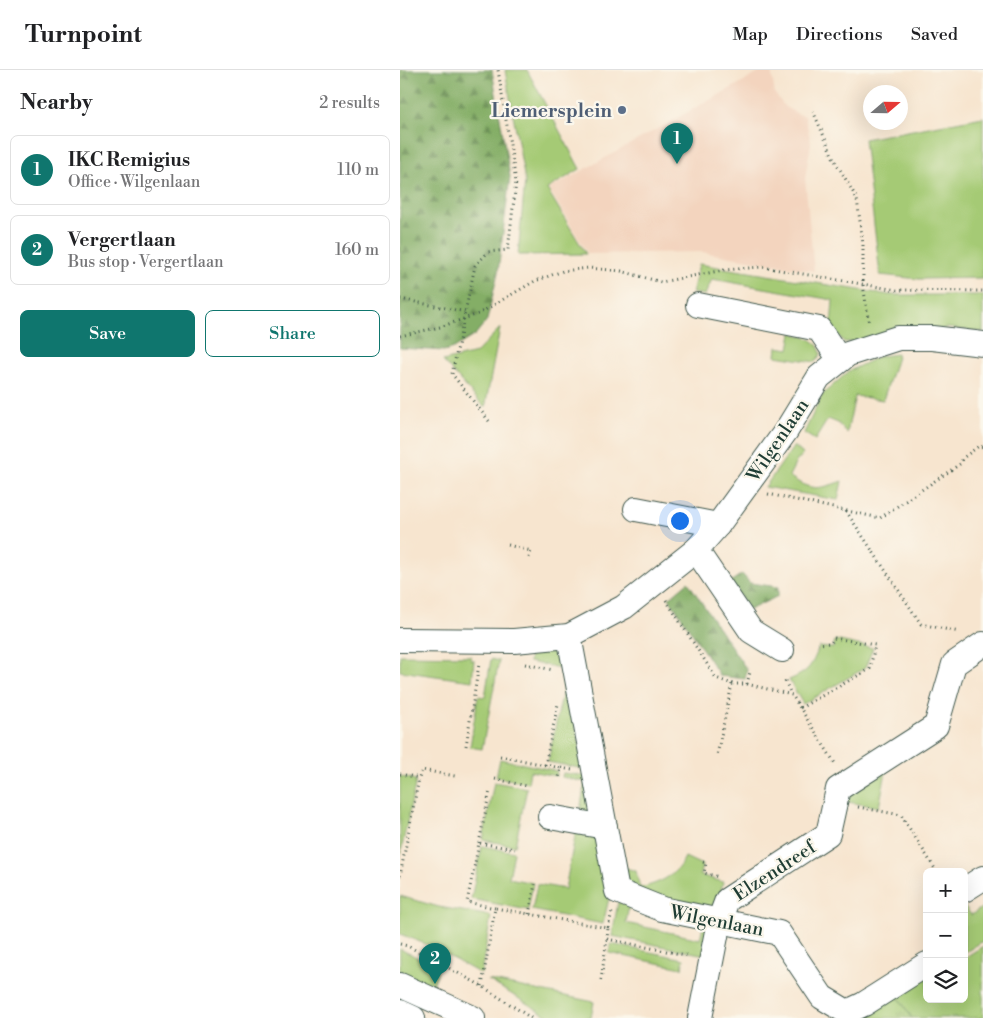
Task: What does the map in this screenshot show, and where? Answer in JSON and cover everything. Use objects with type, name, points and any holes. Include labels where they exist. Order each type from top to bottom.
[{"type":"street","points":[[698,305],[818,329],[840,360]]},
{"type":"street","name":"Wilgenlaan","points":[[400,640],[514,641],[569,636],[624,607],[656,584],[696,550],[718,525],[786,431],[819,377],[848,354],[898,338],[932,338],[983,344]]},
{"type":"street","points":[[636,509],[718,525]]},
{"type":"street","points":[[696,550],[751,631],[782,650]]},
{"type":"street","name":"Wilgenlaan","points":[[569,636],[617,891],[662,909],[779,933],[822,997],[847,1015],[923,967]]},
{"type":"street","points":[[841,793],[936,726],[954,664],[974,639]]},
{"type":"street","name":"Elzendreef","points":[[700,1018],[719,921],[727,900],[828,834],[841,793]]},
{"type":"street","points":[[550,817],[605,827]]},
{"type":"street","points":[[968,887],[983,878]]},
{"type":"street","points":[[400,985],[473,1018]]},
{"type":"street","points":[[400,1012],[413,1018]]},
{"type":"path","points":[[489,421],[452,374],[475,266],[488,252],[508,250],[516,182],[498,70]]},
{"type":"path","points":[[814,111],[833,157],[856,199],[863,244],[863,284],[872,346]]},
{"type":"path","points":[[400,299],[466,312]]},
{"type":"path","points":[[744,488],[880,518],[960,464],[963,458],[974,450],[980,446],[983,447]]},
{"type":"path","points":[[846,510],[922,624],[974,639]]},
{"type":"path","points":[[508,545],[531,551],[530,558]]},
{"type":"path","points":[[656,584],[716,678],[732,684],[747,684],[792,695]]},
{"type":"path","points":[[800,708],[870,670],[875,645],[834,638],[831,643],[818,644]]},
{"type":"path","points":[[466,746],[480,658]]},
{"type":"path","points":[[518,663],[555,671]]},
{"type":"path","points":[[747,684],[750,672]]},
{"type":"path","points":[[785,680],[841,793],[901,815],[934,868]]},
{"type":"path","points":[[717,755],[732,684]]},
{"type":"path","points":[[545,765],[558,700]]},
{"type":"path","points":[[500,756],[561,768],[559,777]]},
{"type":"path","points":[[400,876],[422,770],[455,776]]},
{"type":"path","points":[[400,774],[420,778]]},
{"type":"path","points":[[495,779],[527,786]]},
{"type":"path","points":[[490,790],[467,902],[608,928],[601,980]]},
{"type":"path","points":[[479,843],[515,850]]},
{"type":"path","points":[[529,914],[535,884]]},
{"type":"path","points":[[482,986],[495,908]]},
{"type":"path","points":[[608,939],[711,960]]},
{"type":"path","points":[[400,944],[408,946],[482,986],[531,1018]]},
{"type":"shaded area","points":[[764,70],[771,70],[775,94],[785,107],[805,116],[811,143],[805,178],[814,271],[702,252],[588,254],[549,189]]},
{"type":"green space","points":[[400,70],[492,70],[510,177],[498,272],[487,320],[475,335],[454,348],[444,351],[400,348]]},
{"type":"green space","points":[[505,70],[527,70],[580,169],[547,189],[586,254],[518,255],[525,181]]},
{"type":"green space","points":[[983,117],[983,278],[919,279],[880,275],[864,139]]},
{"type":"green space","points":[[699,264],[890,295],[983,295],[983,332],[947,328],[862,342],[844,342],[831,327],[833,300],[712,279],[705,295],[692,293]]},
{"type":"green space","points":[[500,328],[485,408],[443,361],[476,353]]},
{"type":"green space","points":[[792,333],[810,339],[817,345],[821,354],[815,362],[776,356],[777,347],[789,349]]},
{"type":"green space","points":[[898,354],[883,400],[855,396],[847,433],[838,423],[828,419],[815,440],[804,433],[822,395],[849,371],[880,356]]},
{"type":"green space","points":[[794,446],[803,454],[796,462],[789,476],[814,488],[842,481],[838,500],[765,487]]},
{"type":"green space","points":[[742,574],[750,583],[778,587],[778,596],[749,610],[730,582]]},
{"type":"green space","points":[[688,582],[747,670],[745,679],[720,676],[669,598]]},
{"type":"green space","points":[[835,640],[873,648],[865,668],[803,704],[789,680],[808,668],[819,647],[833,648]]},
{"type":"green space","points":[[530,651],[553,652],[561,658],[565,669],[529,662]]},
{"type":"green space","points":[[400,655],[471,656],[471,660],[474,660],[472,681],[400,671]]},
{"type":"green space","points":[[491,659],[499,661],[482,749],[470,747],[478,696],[485,697]]},
{"type":"green space","points":[[566,676],[584,769],[548,762]]},
{"type":"green space","points":[[500,759],[557,771],[556,776],[530,771],[528,783],[496,777]]},
{"type":"green space","points":[[888,762],[879,807],[841,801]]},
{"type":"green space","points":[[563,773],[586,776],[593,814],[580,811],[585,782],[562,777]]},
{"type":"green space","points":[[400,776],[416,780],[400,857]]},
{"type":"green space","points":[[494,782],[527,788],[515,846],[483,840]]},
{"type":"green space","points":[[576,831],[597,836],[610,894],[603,924],[532,910],[537,884],[565,889]]},
{"type":"green space","points":[[482,846],[514,852],[509,878],[533,883],[528,910],[471,899]]},
{"type":"green space","points":[[685,857],[702,865],[700,875],[723,882],[716,910],[632,892],[619,866],[636,871],[640,888],[667,878],[677,869]]},
{"type":"green space","points":[[400,896],[439,907],[491,916],[481,974],[428,945],[400,934]]},
{"type":"green space","points":[[618,902],[629,905],[626,923],[700,939],[704,921],[711,924],[705,955],[612,936]]},
{"type":"green space","points":[[983,907],[983,941],[968,950],[968,911],[971,915]]},
{"type":"green space","points":[[611,944],[684,959],[682,968],[609,953]]},
{"type":"green space","points":[[983,946],[983,1018],[912,1018],[896,994],[923,975],[923,1003],[968,1003],[968,955]]},
{"type":"green space","points":[[400,949],[439,968],[433,985],[400,975]]},
{"type":"green space","points":[[488,980],[594,1002],[591,1018],[551,1018]]},
{"type":"green space","points":[[896,994],[912,1018],[859,1018]]},
{"type":"place","name":"Liemersplein","points":[[622,110]]},
{"type":"place","name":"IKC Remigius","points":[[677,164]]},
{"type":"place","name":"Vergertlaan","points":[[435,984]]}]
